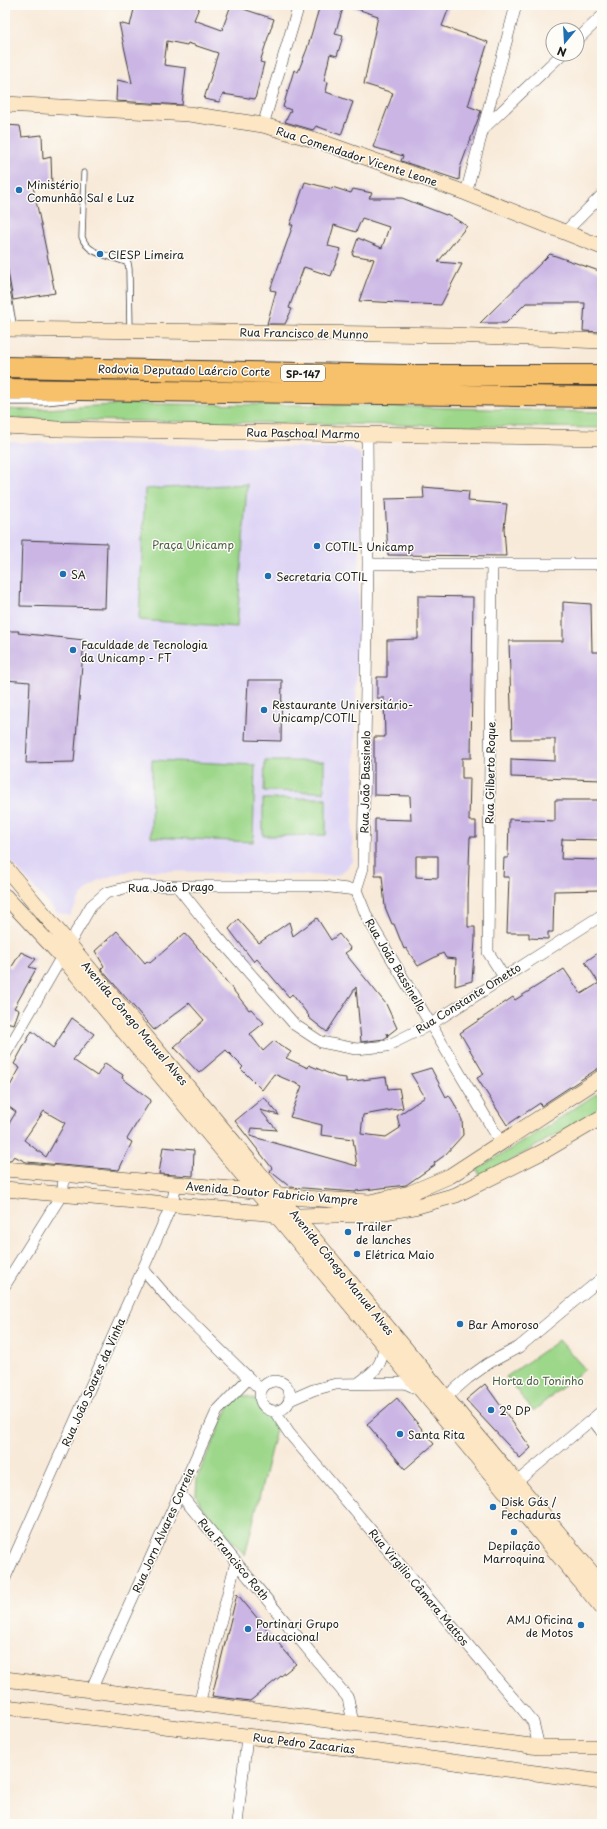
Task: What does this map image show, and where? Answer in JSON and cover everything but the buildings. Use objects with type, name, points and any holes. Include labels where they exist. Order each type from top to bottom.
[{"type":"highway","name":"Rodovia Deputado Laércio Corte","points":[[5,367],[395,375],[602,375]]},
{"type":"highway","name":"Rodovia Deputado Laércio Corte","points":[[5,389],[602,397]]},
{"type":"street","points":[[263,125],[299,5]]},
{"type":"street","points":[[466,193],[516,5]]},
{"type":"street","points":[[585,32],[602,16]]},
{"type":"street","points":[[484,128],[554,62]]},
{"type":"street","name":"Rua Comendador Vicente Leone","points":[[5,104],[189,114],[263,125],[322,142],[466,193],[602,246]]},
{"type":"street","points":[[565,232],[602,195]]},
{"type":"street","name":"Rua Francisco de Munno","points":[[10,330],[453,336],[602,341]]},
{"type":"street","name":"Rua Paschoal Marmo","points":[[5,426],[66,430],[602,438]]},
{"type":"street","name":"Rua João Bassinelo","points":[[356,890],[363,868],[368,564],[367,434]]},
{"type":"street","points":[[368,564],[602,564]]},
{"type":"street","name":"Rua Gilberto Roque","points":[[492,565],[488,952],[504,977]]},
{"type":"street","name":"Avenida Cônego Manuel Alves","points":[[5,867],[297,1216],[445,1398],[602,1608]]},
{"type":"street","name":"Rua João Drago","points":[[5,1055],[91,906],[106,893],[132,886],[322,886],[356,890]]},
{"type":"street","name":"Rua Constante Ometto","points":[[177,886],[212,930],[296,1025],[322,1042],[356,1049],[387,1046],[431,1024],[602,915]]},
{"type":"street","name":"Rua João Bassinello","points":[[356,890],[367,917],[501,1143]]},
{"type":"street","name":"Avenida Cônego Manuel Alves","points":[[5,896],[61,956],[421,1390],[602,1585]]},
{"type":"street","name":"Avenida Doutor Fabricio Vampre","points":[[5,1169],[65,1173],[255,1191],[302,1198],[370,1202],[410,1194],[450,1176],[602,1077]]},
{"type":"street","name":"Avenida Doutor Fabricio Vampre","points":[[5,1189],[297,1216],[373,1214],[414,1207],[456,1195],[546,1150],[602,1117]]},
{"type":"street","points":[[5,1285],[62,1194],[65,1173]]},
{"type":"street","name":"Rua João Soares da Vinha","points":[[5,1578],[172,1204],[176,1184]]},
{"type":"street","points":[[143,1269],[174,1305],[249,1378],[264,1387]]},
{"type":"street","points":[[445,1398],[484,1366],[519,1348],[602,1278]]},
{"type":"street","points":[[360,1382],[377,1368],[383,1359],[384,1345]]},
{"type":"street","name":"Rua Jorn Alvares Correia","points":[[91,1690],[217,1411],[249,1378]]},
{"type":"street","points":[[285,1403],[283,1383],[275,1381],[264,1387],[260,1400],[266,1408],[285,1403],[313,1390],[336,1384],[360,1382],[405,1383],[421,1390]]},
{"type":"street","name":"Rua Virgilio Câmara Mattos","points":[[285,1403],[289,1433],[533,1722],[539,1747]]},
{"type":"street","points":[[511,1486],[602,1411]]},
{"type":"street","points":[[592,1419],[602,1432]]},
{"type":"street","name":"Rua Francisco Roth","points":[[180,1494],[348,1698],[353,1723]]},
{"type":"street","points":[[199,1704],[236,1562]]},
{"type":"street","points":[[5,1679],[539,1747],[602,1747]]},
{"type":"street","name":"Rua Pedro Zacarias","points":[[5,1707],[247,1736],[602,1782]]},
{"type":"street","points":[[237,1824],[247,1736]]},
{"type":"lane","points":[[84,173],[82,237],[85,245],[93,251],[128,263],[130,331]]},
{"type":"lane","points":[[5,281],[10,330]]},
{"type":"lane","points":[[92,397],[138,391]]},
{"type":"lane","points":[[5,402],[46,402],[84,398]]},
{"type":"shaded area","points":[[5,442],[350,448],[360,454],[362,459],[352,861],[340,874],[333,876],[132,870],[99,880],[81,896],[70,916],[56,912],[5,855]]},
{"type":"green space","points":[[129,404],[340,405],[602,412],[602,428],[5,419],[5,409],[28,410]]},
{"type":"green space","name":"Praça Unicamp","points":[[247,484],[237,627],[139,620],[145,489]]},
{"type":"green space","points":[[152,760],[255,765],[253,842],[151,837]]},
{"type":"green space","points":[[265,761],[324,761],[324,792],[264,791]]},
{"type":"green space","points":[[326,798],[326,835],[263,836],[263,799]]},
{"type":"green space","points":[[602,1090],[602,1108],[481,1178],[477,1169],[545,1128]]},
{"type":"green space","name":"Horta do Toninho","points":[[559,1340],[585,1369],[533,1411],[506,1377]]},
{"type":"green space","points":[[243,1395],[256,1399],[277,1425],[245,1555],[201,1506],[196,1495],[197,1478],[233,1397]]},
{"type":"place","name":"Ministério Comunhão Sal e Luz","points":[[19,190]]},
{"type":"place","name":"CIESP Limeira","points":[[100,254]]},
{"type":"place","name":"COTIL- Unicamp","points":[[317,546]]},
{"type":"place","name":"SA","points":[[63,574]]},
{"type":"place","name":"Secretaria COTIL","points":[[268,576]]},
{"type":"place","name":"Faculdade de Tecnologia da Unicamp - FT","points":[[73,650]]},
{"type":"place","name":"Restaurante Universitário- Unicamp/COTIL","points":[[264,710]]},
{"type":"place","name":"Trailer de lanches","points":[[348,1232]]},
{"type":"place","name":"Elétrica Maio","points":[[357,1254]]},
{"type":"place","name":"Bar Amoroso","points":[[460,1324]]},
{"type":"place","name":"2º DP","points":[[491,1410]]},
{"type":"place","name":"Santa Rita","points":[[400,1434]]},
{"type":"place","name":"Disk Gás / Fechaduras","points":[[493,1507]]},
{"type":"place","name":"Depilação Marroquina","points":[[514,1532]]},
{"type":"place","name":"AMJ Oficina de Motos","points":[[581,1625]]},
{"type":"place","name":"Portinari Grupo Educacional","points":[[248,1629]]}]
